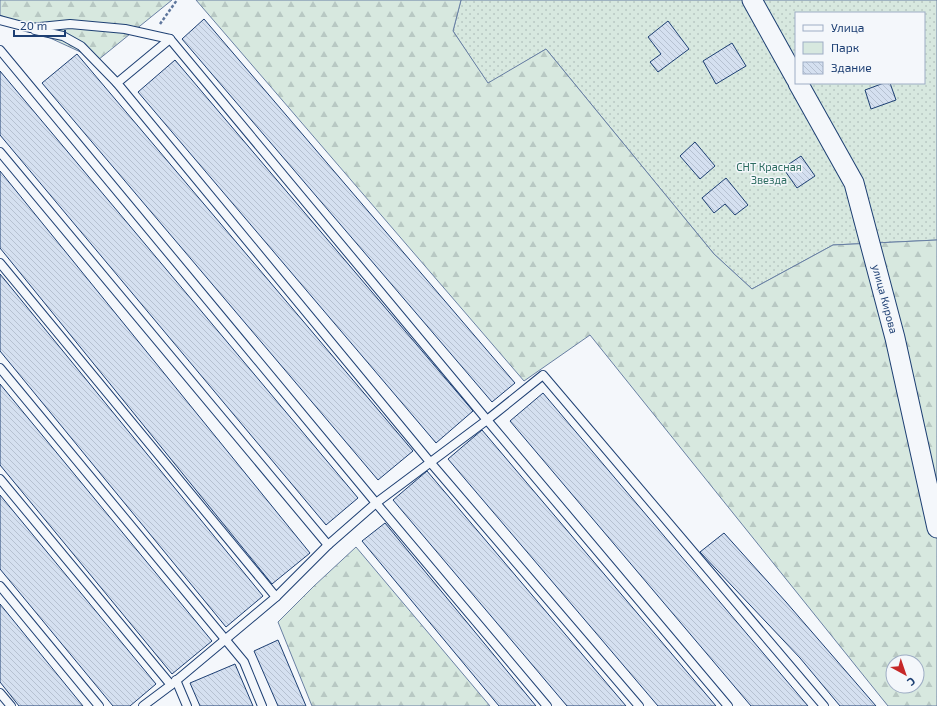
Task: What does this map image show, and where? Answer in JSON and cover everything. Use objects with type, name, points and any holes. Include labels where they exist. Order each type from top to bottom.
[{"type":"street","points":[[752,0],[795,77]]},
{"type":"street","name":"улица Кирова","points":[[799,84],[854,183],[895,338],[937,528]]},
{"type":"lane","points":[[0,20],[62,36],[81,46],[117,83],[430,462],[639,706]]},
{"type":"lane","points":[[30,28],[70,24],[125,29],[170,39],[487,420],[728,706]]},
{"type":"lane","points":[[117,83],[170,39]]},
{"type":"lane","points":[[0,50],[376,503],[547,706]]},
{"type":"lane","points":[[0,152],[328,545]]},
{"type":"lane","points":[[0,263],[276,597]]},
{"type":"lane","points":[[0,368],[244,662],[262,706]]},
{"type":"lane","points":[[143,706],[174,683],[276,597],[328,545],[376,503],[487,420],[543,375],[824,706]]},
{"type":"lane","points":[[0,479],[174,683],[187,706]]},
{"type":"lane","points":[[0,586],[99,706]]},
{"type":"lane","points":[[0,693],[11,706]]},
{"type":"green space","points":[[0,0],[172,0],[98,60],[0,15]]},
{"type":"green space","points":[[196,0],[461,0],[453,31],[488,83],[546,49],[714,254],[752,289],[833,245],[937,240],[937,706],[888,706],[590,335],[524,381]]},
{"type":"green space","name":"СНТ Красная Звезда","points":[[461,0],[937,0],[937,240],[833,245],[752,289],[714,254],[546,49],[488,84],[453,31]]},
{"type":"green space","points":[[356,547],[490,706],[312,706],[278,622]]},
{"type":"building","points":[[204,19],[515,383],[492,402],[182,39]]},
{"type":"building","points":[[668,21],[689,49],[658,72],[650,62],[661,54],[648,37]]},
{"type":"building","points":[[732,43],[746,66],[716,84],[703,61]]},
{"type":"building","points":[[77,54],[413,451],[378,480],[42,83]]},
{"type":"building","points":[[175,60],[473,411],[436,443],[138,92]]},
{"type":"building","points":[[0,71],[358,498],[326,525],[0,135]]},
{"type":"building","points":[[881,84],[890,84],[896,100],[871,109],[865,90]]},
{"type":"building","points":[[695,142],[715,166],[700,179],[680,156]]},
{"type":"building","points":[[801,156],[815,176],[797,188],[783,168]]},
{"type":"building","points":[[0,171],[310,553],[272,584],[0,248]]},
{"type":"building","points":[[726,178],[748,205],[735,215],[725,204],[714,213],[702,198]]},
{"type":"building","points":[[0,274],[263,596],[226,627],[0,351]]},
{"type":"building","points":[[0,384],[212,641],[172,674],[0,465]]},
{"type":"building","points":[[543,393],[808,706],[751,706],[510,421]]},
{"type":"building","points":[[482,430],[716,706],[658,706],[448,459]]},
{"type":"building","points":[[427,471],[626,706],[567,706],[393,500]]},
{"type":"building","points":[[0,495],[156,684],[130,706],[113,706],[0,569]]},
{"type":"building","points":[[385,523],[536,706],[499,706],[362,541]]},
{"type":"building","points":[[724,533],[876,706],[840,706],[800,658],[700,552]]},
{"type":"building","points":[[0,604],[83,706],[19,706],[0,682]]},
{"type":"building","points":[[278,640],[306,706],[278,706],[254,651]]},
{"type":"building","points":[[235,664],[253,706],[200,706],[190,683]]}]
